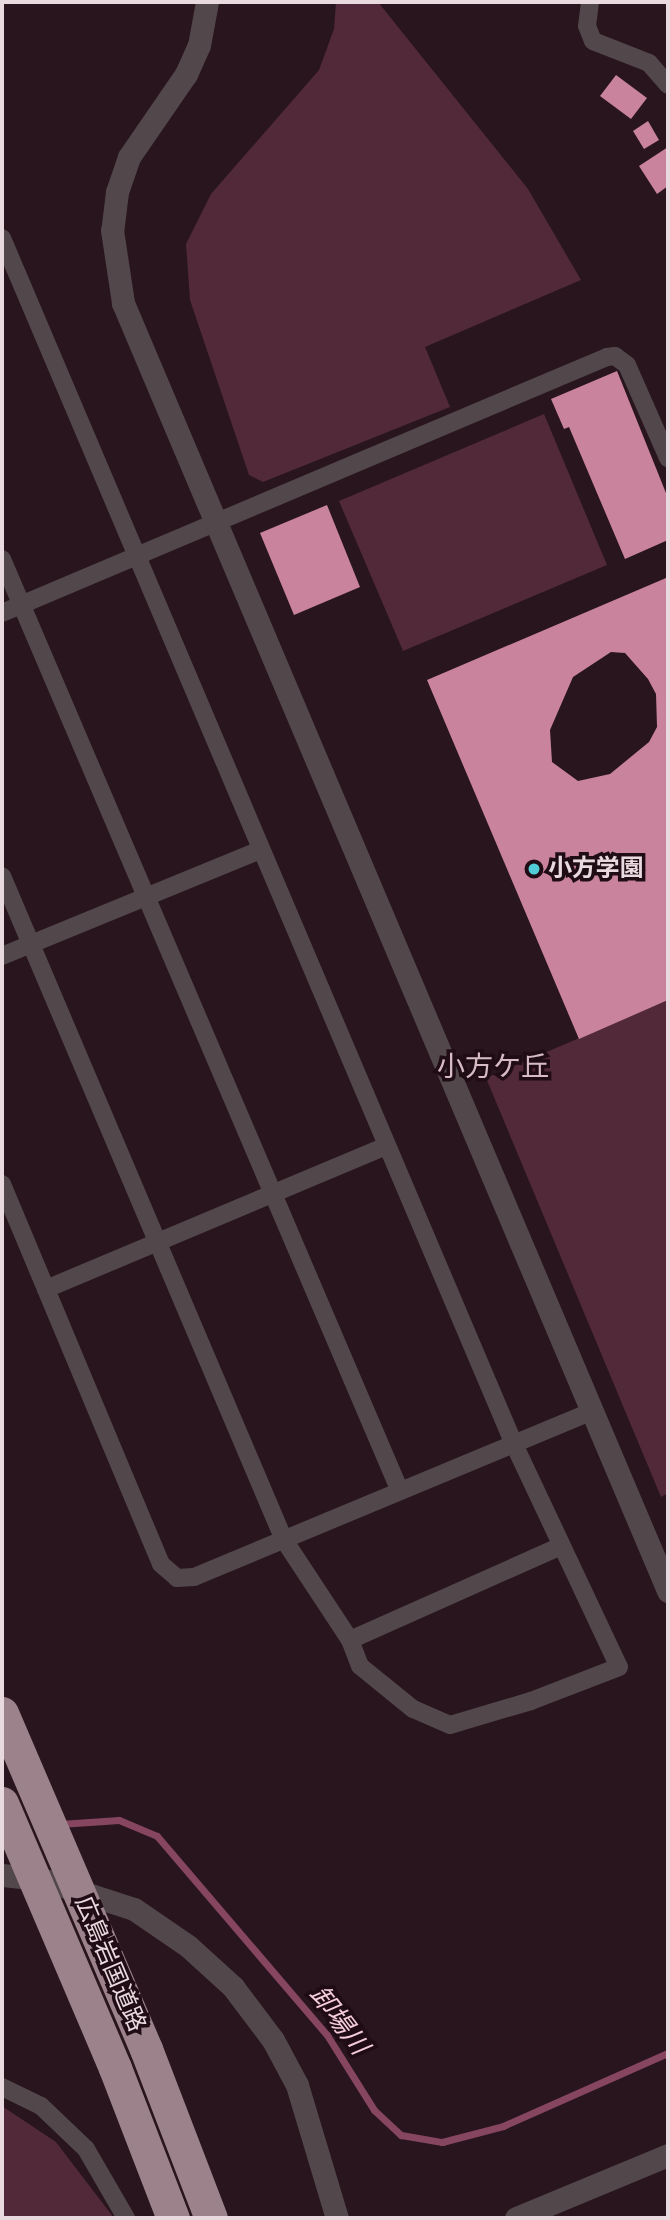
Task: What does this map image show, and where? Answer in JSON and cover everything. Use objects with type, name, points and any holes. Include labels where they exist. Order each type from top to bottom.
[{"type":"highway","name":"広島岩国道路","points":[[2,1713],[146,2049],[207,2209]]},
{"type":"highway","name":"広島岩国道路","points":[[2,1803],[115,2067],[172,2216]]},
{"type":"street","points":[[207,2],[199,45],[186,74],[130,157],[117,192],[112,230],[123,303],[668,1591]]},
{"type":"street","points":[[590,2],[587,26],[593,41],[649,63],[668,85]]},
{"type":"street","points":[[2,239],[514,1444],[619,1667],[450,1725],[437,1722],[383,1688],[360,1666],[350,1640],[284,1539],[2,876]]},
{"type":"street","points":[[2,613],[615,356],[627,365],[668,458]]},
{"type":"street","points":[[2,559],[400,1491]]},
{"type":"street","points":[[2,956],[260,849]]},
{"type":"street","points":[[46,1289],[386,1146]]},
{"type":"street","points":[[2,1184],[166,1571],[189,1578],[591,1412]]},
{"type":"street","points":[[350,1640],[561,1546]]},
{"type":"street","points":[[2,1875],[41,1879],[134,1909],[188,1946],[233,1987],[273,2040],[297,2085],[337,2218]]},
{"type":"street","points":[[2,2087],[41,2106],[86,2149],[126,2218]]},
{"type":"street","points":[[516,2218],[668,2155]]},
{"type":"shaded area","points":[[336,2],[378,2],[528,189],[581,280],[425,347],[450,407],[263,482],[249,475],[190,300],[186,244],[211,194],[319,70],[334,29]]},
{"type":"shaded area","points":[[544,414],[607,565],[403,651],[339,501]]},
{"type":"shaded area","points":[[668,1000],[668,1493],[661,1497],[486,1078]]},
{"type":"shaded area","points":[[2,2106],[56,2142],[114,2218],[2,2218]]},
{"type":"building","points":[[616,75],[647,98],[631,119],[600,96]]},
{"type":"building","points":[[648,121],[659,140],[644,149],[633,131]]},
{"type":"building","points":[[668,147],[668,186],[657,194],[639,166]]},
{"type":"building","points":[[617,371],[668,498],[668,540],[625,559],[569,427],[564,429],[551,399]]},
{"type":"building","points":[[327,505],[360,587],[294,615],[260,533]]},
{"type":"building","points":[[666,578],[668,1000],[579,1039],[427,680]],"holes":[[[611,652],[625,653],[648,679],[656,694],[657,727],[649,742],[610,774],[578,781],[552,762],[550,730],[573,677]]]},
{"type":"waterway","name":"卸場川","points":[[60,1824],[119,1820],[157,1836],[327,2035],[374,2110],[401,2135],[442,2142],[503,2126],[668,2053]]},
{"type":"place","name":"小方学園","points":[[534,869]]},
{"type":"district","name":"小方ケ丘","points":[[493,1067]]}]
